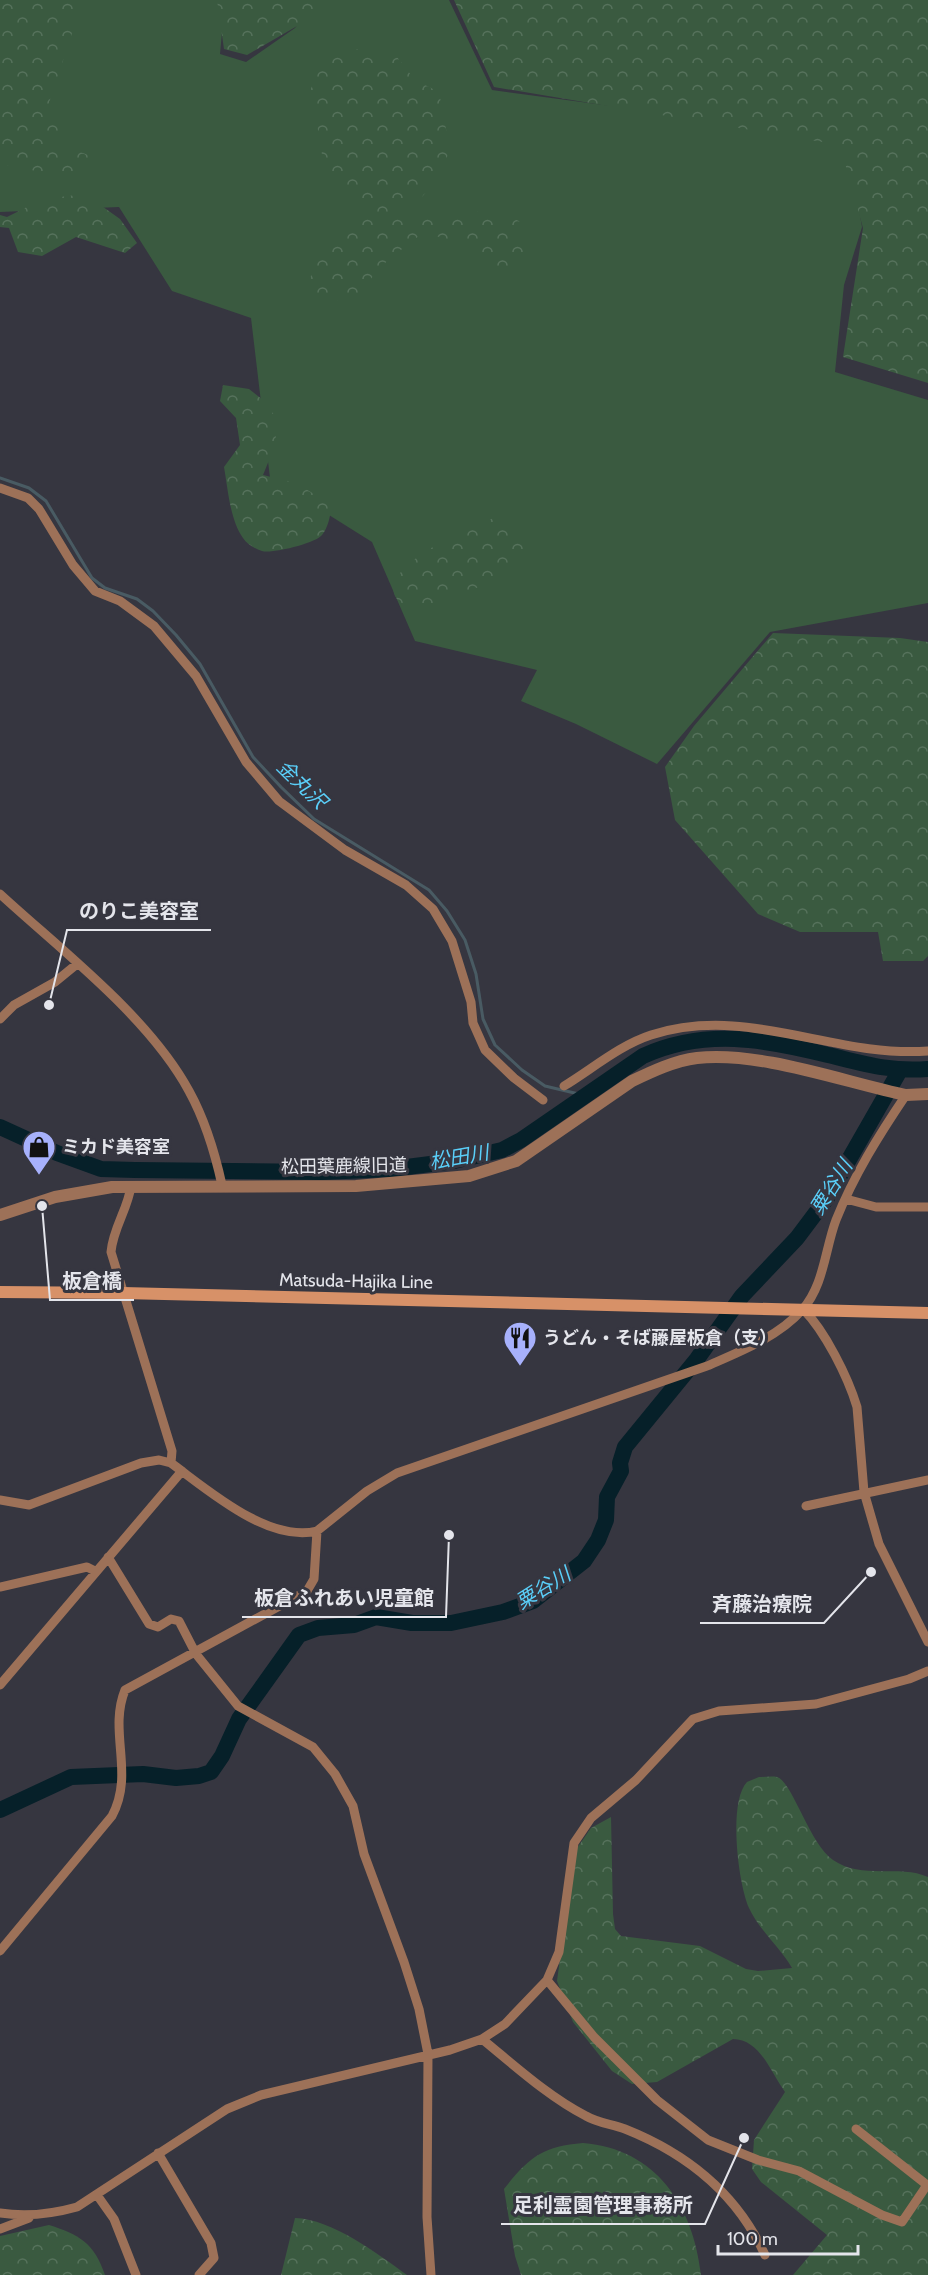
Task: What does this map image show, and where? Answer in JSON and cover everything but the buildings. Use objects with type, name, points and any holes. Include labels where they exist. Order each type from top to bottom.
[{"type":"main road","name":"Matsuda-Hajika Line","points":[[0,1292],[803,1310]]},
{"type":"main road","points":[[803,1310],[928,1313]]},
{"type":"street","points":[[0,488],[28,498],[39,509],[48,519],[73,565],[95,591],[120,601],[154,626],[196,676],[246,762],[271,793],[311,827],[354,856],[406,885],[433,909],[452,941],[471,1002],[473,1023],[485,1050],[514,1078],[543,1100]]},
{"type":"street","points":[[0,894],[138,1023],[174,1068],[190,1091],[214,1153],[222,1185]]},
{"type":"street","points":[[0,1019],[14,1005],[55,982],[77,964]]},
{"type":"street","points":[[564,1086],[635,1042],[695,1024],[758,1028],[881,1052],[928,1051]]},
{"type":"street","name":"松田葉鹿線旧道","points":[[0,1215],[55,1197],[98,1188],[398,1184],[486,1172],[516,1161],[536,1149],[632,1081],[653,1071],[698,1058],[775,1064],[903,1095]]},
{"type":"street","points":[[0,1500],[29,1505],[141,1463],[159,1460],[171,1463],[254,1519],[271,1527],[296,1532],[317,1531],[367,1491],[397,1473],[695,1370],[749,1347],[803,1310],[819,1278],[836,1221],[870,1147],[903,1095],[928,1094]]},
{"type":"street","points":[[131,1186],[126,1210],[112,1236],[111,1252],[172,1451],[171,1463]]},
{"type":"street","points":[[846,1200],[876,1207],[928,1207]]},
{"type":"street","points":[[803,1310],[814,1320],[853,1393],[857,1407],[864,1492],[879,1544],[928,1642]]},
{"type":"street","points":[[0,1685],[182,1471]]},
{"type":"street","points":[[806,1506],[928,1479]]},
{"type":"street","points":[[0,1951],[118,1805],[122,1788],[119,1710],[125,1690],[196,1654],[308,1591],[314,1579],[317,1531]]},
{"type":"street","points":[[108,1557],[149,1624],[158,1627],[176,1619],[196,1654],[238,1706],[313,1747],[335,1774],[353,1806],[364,1854],[419,2009],[428,2054],[427,2217],[431,2275]]},
{"type":"street","points":[[0,1587],[87,1567],[95,1571]]},
{"type":"street","points":[[0,2229],[77,2207],[227,2109],[261,2095],[482,2039],[505,2024],[547,1980],[559,1952],[574,1843],[591,1818],[636,1780],[693,1719],[719,1711],[785,1707],[839,1699],[909,1679],[928,1671]]},
{"type":"street","points":[[547,1980],[594,2037],[657,2100],[708,2140],[758,2160],[799,2171],[882,2216],[902,2223],[927,2185],[856,2129]]},
{"type":"street","points":[[482,2039],[585,2116],[645,2139],[709,2178],[735,2203],[756,2235],[765,2255]]},
{"type":"street","points":[[158,2153],[211,2243],[214,2258],[199,2275]]},
{"type":"street","points":[[97,2195],[114,2218],[136,2275]]},
{"type":"street","points":[[0,2213],[50,2213]]},
{"type":"green space","points":[[0,0],[225,0],[220,54],[246,62],[295,28],[317,0],[449,0],[492,90],[762,126],[847,140],[862,227],[844,285],[835,372],[928,400],[928,603],[770,632],[657,764],[576,724],[521,701],[537,670],[415,641],[372,542],[270,478],[251,318],[172,291],[119,207],[0,212]]},
{"type":"green space","points":[[0,0],[83,0],[44,118],[75,124],[53,142],[91,156],[78,179],[0,164]]},
{"type":"green space","points":[[217,0],[320,0],[304,22],[247,55],[224,49]]},
{"type":"green space","points":[[454,0],[928,0],[928,383],[843,357],[863,228],[840,145],[494,87]]},
{"type":"green space","points":[[358,49],[393,52],[415,80],[439,92],[450,150],[438,178],[416,204],[390,209],[414,220],[460,216],[489,209],[519,221],[531,251],[515,270],[492,271],[472,248],[424,232],[388,260],[355,296],[330,302],[309,292],[316,257],[335,238],[359,226],[365,207],[353,190],[335,182],[324,167],[316,118],[308,96],[316,76],[330,56]]},
{"type":"green space","points":[[85,194],[120,219],[137,243],[125,253],[76,237],[42,256],[18,252],[9,228],[0,227],[0,215],[7,217],[43,199]]},
{"type":"green space","points":[[223,385],[249,389],[267,403],[275,417],[276,443],[263,475],[296,483],[332,505],[326,528],[318,538],[294,547],[267,552],[254,548],[243,538],[232,513],[224,467],[240,445],[236,418],[220,401]]},
{"type":"green space","points":[[500,516],[523,544],[525,553],[509,571],[465,593],[424,608],[408,606],[397,599],[394,584],[402,571],[416,558],[453,536]]},
{"type":"green space","points":[[773,633],[900,638],[928,642],[928,956],[923,961],[883,961],[878,932],[800,932],[758,914],[675,820],[665,767],[694,726]]},
{"type":"green space","points":[[759,1777],[777,1777],[783,1781],[816,1840],[833,1860],[856,1869],[917,1873],[928,1877],[928,2275],[793,2275],[827,2235],[761,2182],[752,2169],[754,2140],[785,2092],[764,2058],[751,2045],[742,2040],[733,2039],[657,2082],[632,2084],[612,2071],[573,2022],[557,1981],[575,1851],[591,1828],[611,1817],[613,1914],[615,1929],[621,1936],[700,1946],[746,1969],[758,1971],[792,1968],[753,1916],[741,1881],[736,1824],[738,1807],[741,1792],[747,1782]]},
{"type":"green space","points":[[583,2143],[609,2148],[631,2156],[650,2169],[666,2185],[679,2204],[689,2226],[697,2249],[701,2275],[521,2275],[515,2256],[504,2189],[521,2169],[538,2155],[557,2147]]},
{"type":"green space","points":[[295,2218],[324,2224],[339,2231],[369,2248],[407,2275],[281,2275]]},
{"type":"green space","points":[[49,2225],[77,2237],[91,2248],[105,2275],[0,2275],[0,2236]]},
{"type":"waterway","name":"金丸沢","points":[[0,478],[29,488],[46,501],[92,578],[105,588],[137,599],[153,611],[176,635],[200,664],[253,757],[314,819],[429,890],[447,911],[465,940],[476,974],[483,1019],[495,1045],[522,1070],[545,1086],[583,1095]]},
{"type":"waterway","name":"松田川","points":[[0,1127],[57,1153],[101,1169],[322,1172],[391,1169],[454,1161],[502,1150],[521,1140],[643,1056],[666,1047],[689,1042],[712,1039],[758,1041],[781,1044],[878,1067],[928,1069]]},
{"type":"waterway","name":"粟谷川","points":[[0,1810],[71,1777],[143,1774],[176,1778],[199,1776],[211,1772],[222,1756],[239,1719],[299,1635],[318,1628],[354,1625],[376,1617],[412,1623],[451,1623],[503,1612],[533,1601],[584,1561],[598,1540],[606,1520],[607,1497],[621,1471],[620,1463],[625,1447],[697,1359],[742,1296],[797,1238],[827,1198],[899,1072]]},
{"type":"place","name":"のりこ美容室","points":[[49,1005]]},
{"type":"place","name":"ミカド美容室","points":[[39,1176]]},
{"type":"place","name":"板倉橋","points":[[42,1206]]},
{"type":"place","name":"うどん・そば藤屋板倉（支）","points":[[520,1367]]},
{"type":"place","name":"板倉ふれあい児童館","points":[[449,1535]]},
{"type":"place","name":"斉藤治療院","points":[[871,1572]]},
{"type":"place","name":"足利霊園管理事務所","points":[[744,2138]]}]
